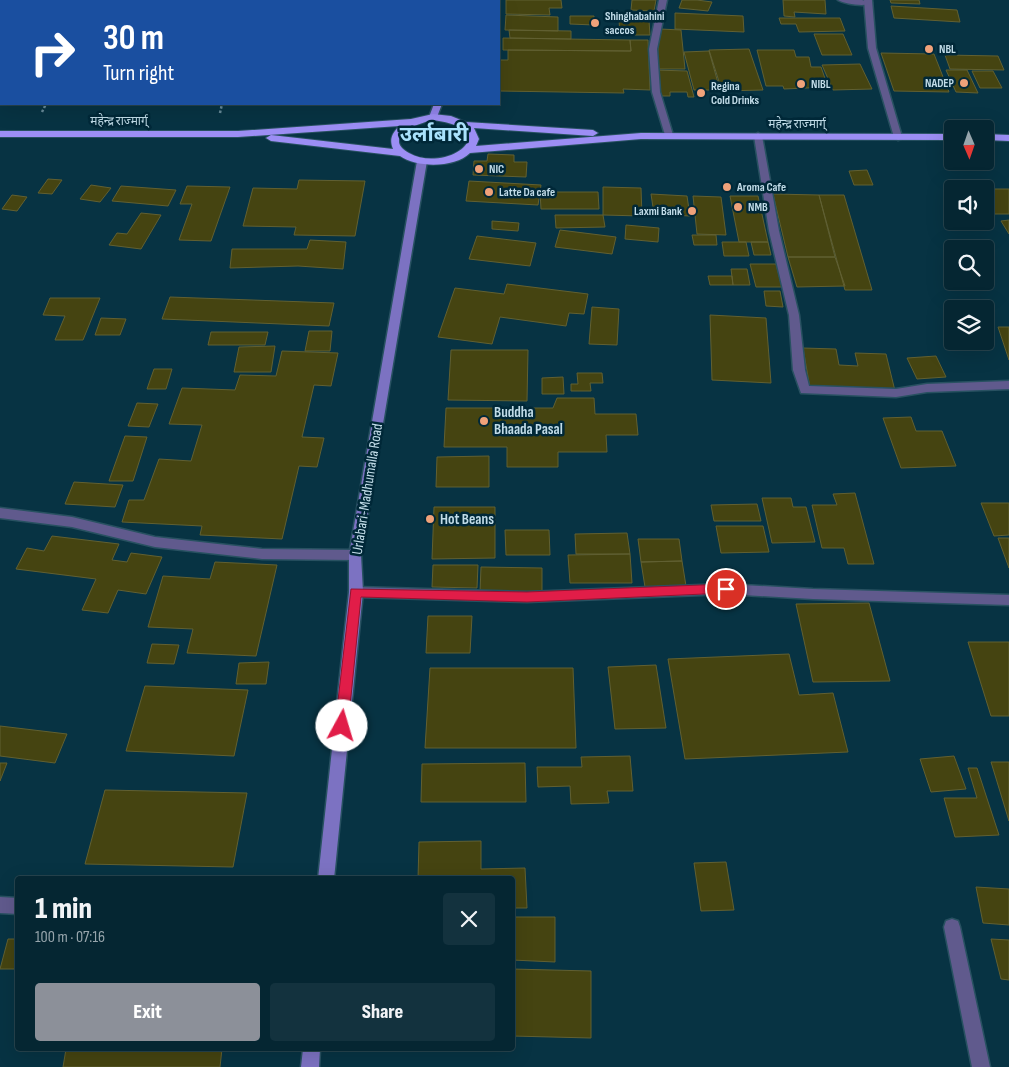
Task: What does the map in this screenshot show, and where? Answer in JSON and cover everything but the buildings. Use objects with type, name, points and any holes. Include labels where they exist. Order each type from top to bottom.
[{"type":"highway","name":"महेन्द्र राज्मार्ग्","points":[[0,134],[238,134],[410,122],[433,117],[446,117],[466,125],[641,136]]},
{"type":"highway","points":[[402,153],[396,147],[394,140],[396,133],[410,122]]},
{"type":"highway","points":[[466,125],[472,130],[474,137],[473,144],[469,150]]},
{"type":"highway","name":"महेन्द्र राज्मार्ग्","points":[[238,134],[402,153],[422,161],[448,160],[469,150],[641,136],[944,137]]},
{"type":"highway","points":[[994,138],[1009,138]]},
{"type":"main road","points":[[433,117],[438,105]]},
{"type":"main road","name":"Urlabari-Madhumalla Road","points":[[326,876],[356,592],[355,555],[422,161]]},
{"type":"main road","points":[[310,1067],[312,1051]]},
{"type":"street","points":[[663,0],[653,49],[656,92],[669,135]]},
{"type":"street","points":[[842,0],[868,2],[872,48],[898,137]]},
{"type":"street","points":[[758,136],[774,231],[794,315],[799,370],[805,390],[896,393],[927,388],[1009,386]]},
{"type":"street","points":[[0,513],[72,522],[155,542],[262,554],[355,555]]},
{"type":"street","points":[[356,592],[527,597],[726,589],[813,594],[1009,600]]},
{"type":"street","points":[[0,905],[15,906]]},
{"type":"street","points":[[952,927],[981,1067]]},
{"type":"place","name":"Shinghabahini saccos","points":[[595,23]]},
{"type":"place","name":"NBL","points":[[929,49]]},
{"type":"place","name":"NADEP","points":[[964,83]]},
{"type":"place","name":"NIBL","points":[[801,84]]},
{"type":"place","name":"Regina Cold Drinks","points":[[701,93]]},
{"type":"place","name":"NIC","points":[[479,169]]},
{"type":"place","name":"Aroma Cafe","points":[[727,187]]},
{"type":"place","name":"Latte Da cafe","points":[[489,192]]},
{"type":"place","name":"NMB","points":[[738,207]]},
{"type":"place","name":"Laxmi Bank","points":[[692,211]]},
{"type":"place","name":"Buddha Bhaada Pasal","points":[[484,421]]},
{"type":"place","name":"Hot Beans","points":[[430,519]]},
{"type":"district","name":"उर्लाबारी","points":[[434,134]]},
{"type":"route","points":[[342,726],[356,592],[527,597],[726,589]]}]
